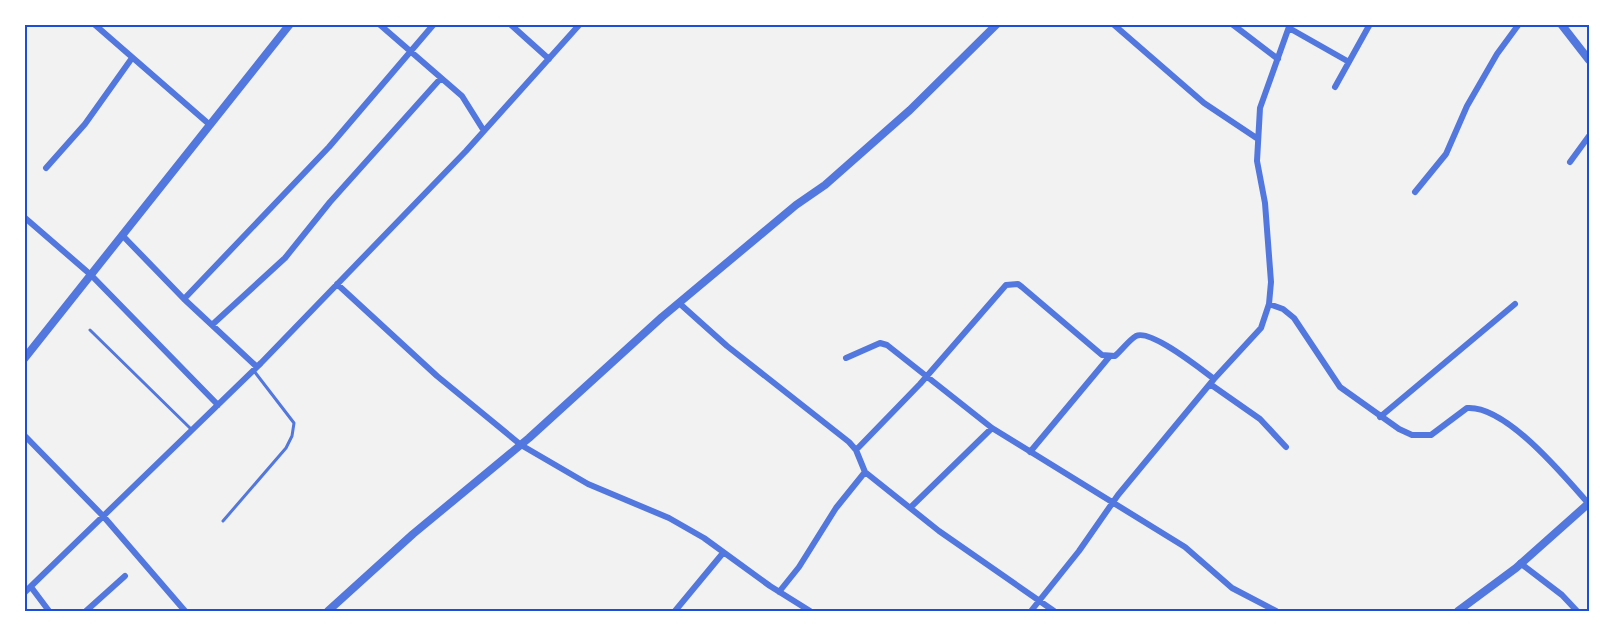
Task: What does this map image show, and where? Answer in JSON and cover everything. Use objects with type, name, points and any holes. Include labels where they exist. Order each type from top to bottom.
[{"type":"street","points":[[94,24],[210,125]]},
{"type":"street","points":[[24,359],[290,24]]},
{"type":"street","points":[[379,24],[462,96],[484,131]]},
{"type":"street","points":[[184,299],[329,147],[434,24]]},
{"type":"street","points":[[510,24],[549,59]]},
{"type":"street","points":[[24,593],[255,368],[484,131],[580,24]]},
{"type":"street","points":[[328,611],[413,534],[521,445],[679,303],[796,205],[825,185],[910,110],[997,24]]},
{"type":"street","points":[[1113,24],[1204,103],[1258,140]]},
{"type":"street","points":[[1232,24],[1278,59]]},
{"type":"street","points":[[1335,87],[1371,24]]},
{"type":"street","points":[[1415,192],[1446,154],[1472,98],[1497,54],[1519,24]]},
{"type":"street","points":[[1561,24],[1589,60]]},
{"type":"street","points":[[1031,611],[1112,504],[1212,382],[1261,328],[1269,304],[1272,282],[1265,203],[1257,161],[1260,108],[1290,26],[1349,62]]},
{"type":"street","points":[[45,168],[85,124],[132,58]]},
{"type":"street","points":[[213,324],[285,258],[330,202],[441,78]]},
{"type":"street","points":[[1570,162],[1589,136]]},
{"type":"street","points":[[24,217],[91,274],[218,405]]},
{"type":"street","points":[[122,235],[255,368]]},
{"type":"street","points":[[856,450],[926,376],[1006,285],[1011,283],[1022,287],[1102,355],[1115,356],[1137,336],[1159,341],[1260,419],[1286,447]]},
{"type":"street","points":[[337,284],[437,375],[521,445],[588,484],[669,518],[810,611]]},
{"type":"street","points":[[679,303],[727,346],[844,438],[856,450],[865,472],[910,508],[1054,611]]},
{"type":"street","points":[[1380,417],[1515,303]]},
{"type":"street","points":[[1269,304],[1290,314],[1340,387],[1399,429],[1421,436],[1431,435],[1467,408],[1491,413],[1541,451],[1589,503],[1520,563],[1458,611]]},
{"type":"street","points":[[846,358],[880,343],[887,345],[992,428],[1185,547],[1240,594],[1276,611]]},
{"type":"street","points":[[1030,452],[1110,356]]},
{"type":"street","points":[[910,508],[992,428]]},
{"type":"street","points":[[24,435],[104,517],[180,610]]},
{"type":"street","points":[[779,592],[800,567],[836,508],[865,472]]},
{"type":"street","points":[[675,611],[723,553]]},
{"type":"street","points":[[1520,563],[1562,595],[1577,611]]},
{"type":"street","points":[[86,611],[125,576]]},
{"type":"street","points":[[31,587],[49,611]]},
{"type":"lane","points":[[90,330],[192,430]]},
{"type":"lane","points":[[223,521],[286,448],[292,436],[294,423],[255,368]]}]
